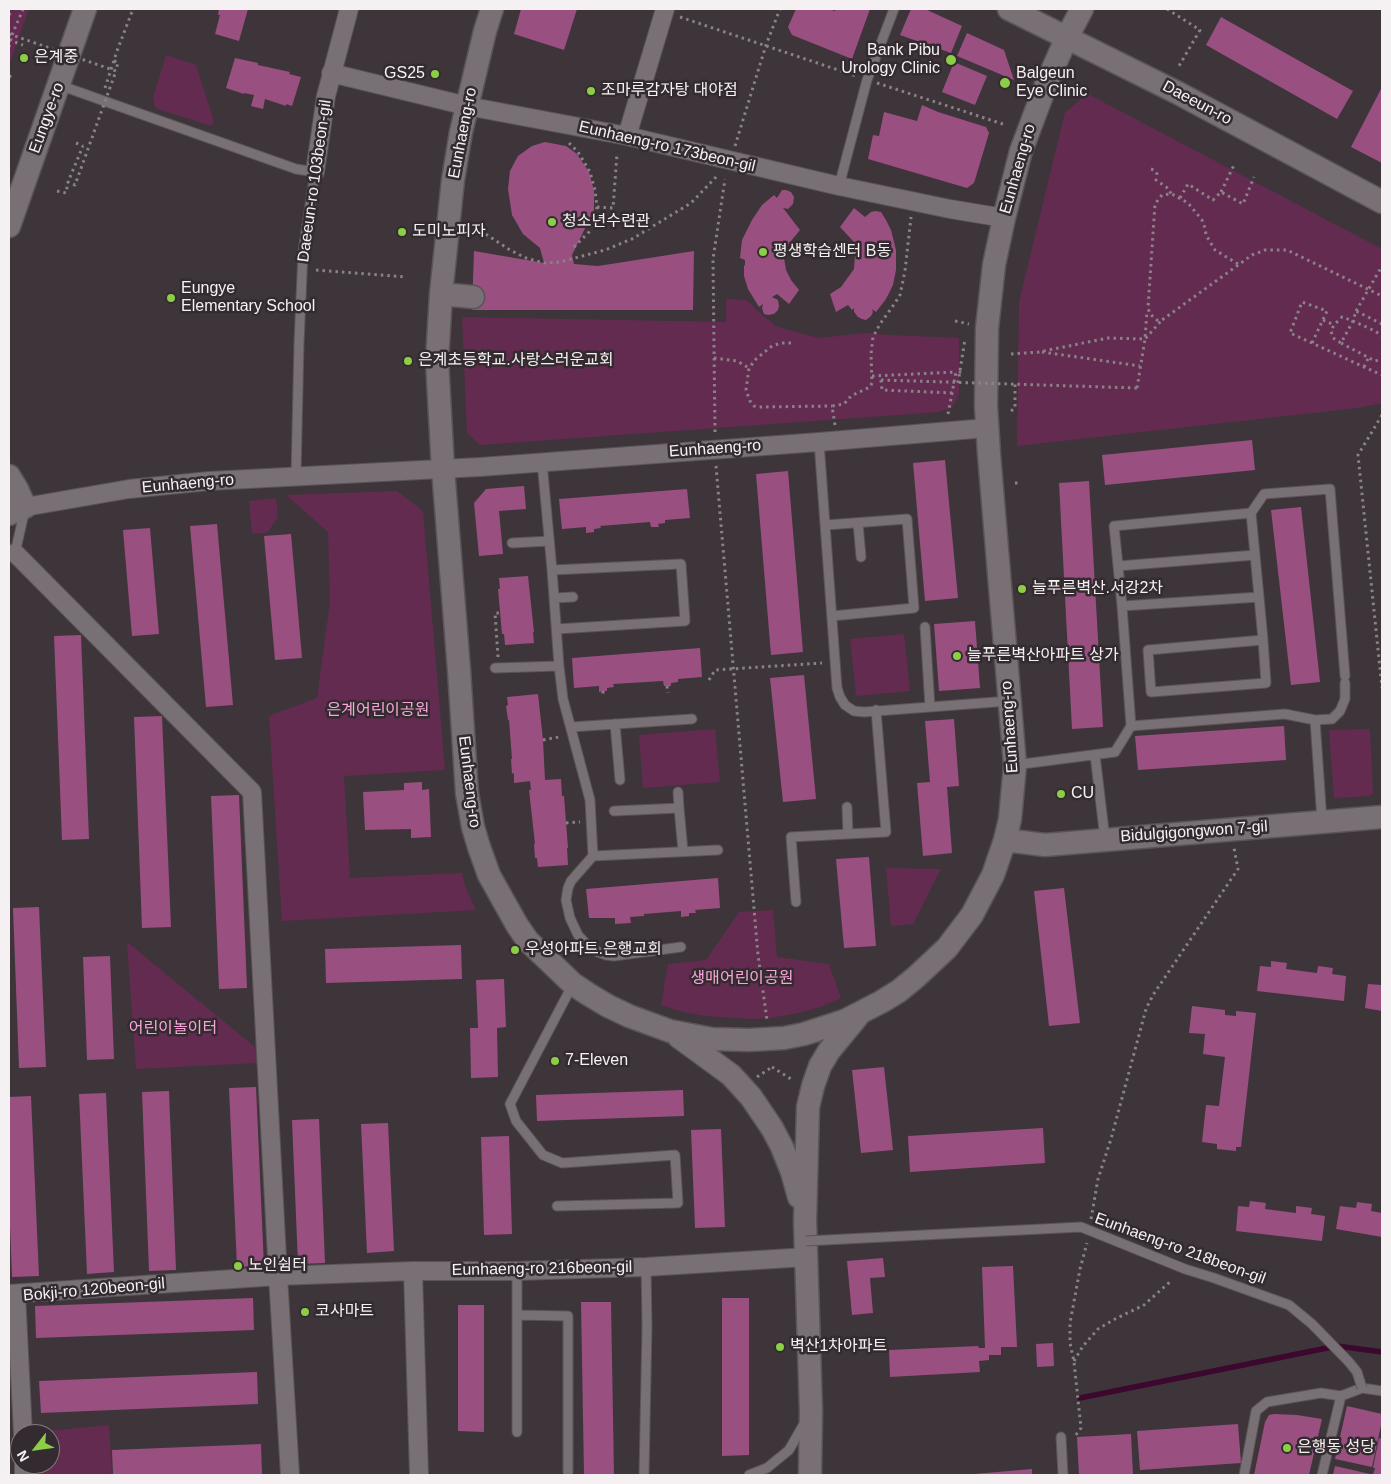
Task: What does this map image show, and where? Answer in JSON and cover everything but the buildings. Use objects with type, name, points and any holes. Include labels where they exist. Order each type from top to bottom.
[{"type":"street","name":"Eungye-ro","points":[[9,226],[85,9]]},
{"type":"street","name":"Daeeun-ro 103beon-gil","points":[[315,172],[326,96],[349,9]]},
{"type":"street","name":"Eunhaeng-ro","points":[[492,9],[461,132],[453,180],[441,294],[437,360],[443,469],[467,793],[473,827],[490,875],[517,925],[528,941],[573,984],[615,1010],[670,1031],[712,1039],[769,1040],[817,1030],[844,1021],[899,991],[916,977],[947,948],[972,915],[993,875],[1005,840],[1010,819],[1015,765],[987,428],[987,328],[994,265],[1021,151],[1039,101],[1082,9]]},
{"type":"street","name":"Daeeun-ro","points":[[1009,9],[1178,93],[1382,202]]},
{"type":"street","points":[[627,136],[672,13]]},
{"type":"street","name":"Eunhaeng-ro 173beon-gil","points":[[331,73],[467,106],[627,136],[839,186],[1004,218]]},
{"type":"street","points":[[441,294],[473,297]]},
{"type":"street","name":"Eunhaeng-ro","points":[[14,507],[129,489],[209,481],[443,469],[987,428]]},
{"type":"street","points":[[9,476],[14,484],[14,507]]},
{"type":"street","points":[[16,553],[252,792],[290,1475]]},
{"type":"street","name":"Bidulgigongwon 7-gil","points":[[1005,840],[1045,845],[1273,827],[1382,816]]},
{"type":"street","points":[[810,1475],[811,1411],[806,1240],[808,1107],[820,1066],[828,1051],[861,1012]]},
{"type":"street","points":[[670,1031],[730,1075],[751,1097],[772,1128],[792,1172],[806,1240]]},
{"type":"street","name":"Eunhaeng-ro 216beon-gil","points":[[278,1276],[414,1271],[517,1271],[646,1267],[806,1240]]},
{"type":"street","points":[[414,1271],[419,1475]]},
{"type":"street","name":"Bokji-ro 120beon-gil","points":[[21,1424],[13,1294],[278,1276]]},
{"type":"lane","points":[[839,186],[867,80],[894,9]]},
{"type":"lane","points":[[59,85],[296,169],[315,172]]},
{"type":"lane","name":"Daeeun-ro 103beon-gil","points":[[296,476],[303,252],[315,172]]},
{"type":"lane","points":[[818,442],[826,525],[837,688],[845,706],[854,711],[864,712],[1009,701]]},
{"type":"lane","points":[[542,462],[562,699],[590,800],[593,856],[571,881],[566,895],[570,918],[578,935],[587,945],[598,952],[614,956],[682,947]]},
{"type":"lane","points":[[1131,726],[1285,714],[1315,720],[1332,719],[1340,711],[1345,699],[1345,679],[1330,489],[1264,494],[1251,513],[1263,640],[1266,683],[1151,692],[1148,650],[1263,640]]},
{"type":"lane","points":[[14,507],[16,553]]},
{"type":"lane","points":[[1015,765],[1115,752],[1131,726],[1114,526],[1251,513]]},
{"type":"lane","points":[[826,525],[907,519],[914,608],[832,616]]},
{"type":"lane","points":[[858,523],[861,557]]},
{"type":"lane","points":[[512,543],[549,541]]},
{"type":"lane","points":[[1118,566],[1255,555]]},
{"type":"lane","points":[[552,570],[681,564],[682,574],[685,621],[557,629]]},
{"type":"lane","points":[[554,598],[573,597]]},
{"type":"lane","points":[[1122,606],[1259,597]]},
{"type":"lane","points":[[925,627],[930,707]]},
{"type":"lane","points":[[495,668],[559,666]]},
{"type":"lane","points":[[796,902],[791,837],[886,832],[876,710]]},
{"type":"lane","points":[[571,727],[692,719]]},
{"type":"lane","points":[[1315,720],[1322,821]]},
{"type":"lane","points":[[615,724],[620,780]]},
{"type":"lane","points":[[1096,755],[1105,839]]},
{"type":"lane","points":[[678,792],[683,851]]},
{"type":"lane","points":[[846,807],[848,834]]},
{"type":"lane","points":[[614,811],[679,808]]},
{"type":"lane","points":[[593,856],[718,850]]},
{"type":"lane","points":[[557,1206],[678,1202],[675,1155],[562,1163],[543,1155],[516,1121],[510,1104],[573,984]]},
{"type":"lane","name":"Eunhaeng-ro 218beon-gil","points":[[806,1240],[1081,1228],[1184,1269],[1289,1305],[1312,1324],[1349,1362],[1357,1372],[1362,1388]]},
{"type":"lane","points":[[644,1475],[647,1326],[646,1267]]},
{"type":"lane","points":[[517,1271],[517,1432]]},
{"type":"lane","points":[[518,1315],[568,1316],[568,1472]]},
{"type":"lane","points":[[1244,1475],[1256,1411],[1267,1402],[1320,1393],[1341,1396],[1362,1388],[1382,1391]]},
{"type":"lane","points":[[1322,1475],[1341,1396]]},
{"type":"lane","points":[[749,1475],[767,1468],[789,1450],[811,1411]]},
{"type":"lane","points":[[811,1411],[818,1475]]},
{"type":"lane","points":[[1060,1437],[1064,1475]]},
{"type":"path","points":[[9,15],[12,9]]},
{"type":"path","points":[[9,47],[10,35],[23,9]]},
{"type":"path","points":[[104,91],[134,9]]},
{"type":"path","points":[[735,149],[766,45],[780,9]]},
{"type":"path","points":[[1167,9],[1200,30],[1180,66]]},
{"type":"path","points":[[672,13],[856,76]]},
{"type":"path","points":[[10,35],[116,71]]},
{"type":"path","points":[[9,40],[23,45]]},
{"type":"path","points":[[68,182],[75,185],[116,71],[116,62]]},
{"type":"path","points":[[877,83],[1006,125]]},
{"type":"path","points":[[57,191],[66,193],[68,182],[83,146],[76,143]]},
{"type":"path","points":[[568,143],[578,152],[590,172],[595,190],[596,207],[594,220],[589,232],[571,250]]},
{"type":"path","points":[[596,207],[612,208],[616,154]]},
{"type":"path","points":[[1180,198],[1188,184],[1213,200],[1221,192],[1234,165]]},
{"type":"path","points":[[1151,169],[1156,174],[1156,180],[1169,189],[1171,194]]},
{"type":"path","points":[[474,227],[526,258],[544,263],[560,262],[605,250],[632,238],[692,203],[719,175]]},
{"type":"path","points":[[1221,192],[1243,204],[1254,177]]},
{"type":"path","points":[[715,433],[713,259],[726,179]]},
{"type":"path","points":[[953,393],[882,390],[881,380],[1137,388],[1145,339],[1155,204],[1162,195],[1171,194],[1188,203],[1202,220],[1206,235],[1215,250],[1238,264]]},
{"type":"path","points":[[792,343],[781,343],[772,346],[756,359],[749,368],[746,390],[754,406],[832,406],[844,404],[851,396],[870,387],[872,383],[871,354],[873,337],[900,295],[906,271],[911,216]]},
{"type":"path","points":[[1011,354],[1039,352],[1108,338],[1145,339],[1162,320],[1238,264],[1252,255],[1266,250],[1287,250],[1382,296]]},
{"type":"path","points":[[1341,343],[1353,321],[1356,311],[1382,266]]},
{"type":"path","points":[[316,270],[406,277]]},
{"type":"path","points":[[1312,343],[1327,311],[1302,302],[1290,333],[1382,376]]},
{"type":"path","points":[[1148,308],[1154,318],[1162,320]]},
{"type":"path","points":[[1356,311],[1382,324]]},
{"type":"path","points":[[1382,336],[1375,331],[1342,317],[1331,331],[1333,338],[1341,343],[1375,361],[1382,359]]},
{"type":"path","points":[[1323,320],[1334,325]]},
{"type":"path","points":[[958,382],[965,339]]},
{"type":"path","points":[[1039,352],[1140,366]]},
{"type":"path","points":[[714,358],[738,361],[749,368]]},
{"type":"path","points":[[1364,367],[1369,358]]},
{"type":"path","points":[[948,415],[956,372]]},
{"type":"path","points":[[872,376],[962,372]]},
{"type":"path","points":[[1012,411],[1015,408],[1015,384]]},
{"type":"path","points":[[832,406],[835,425]]},
{"type":"path","points":[[1382,415],[1358,454],[1382,688]]},
{"type":"path","points":[[716,460],[758,955],[767,1021]]},
{"type":"path","points":[[498,657],[494,613],[500,613]]},
{"type":"path","points":[[708,680],[715,670],[823,663]]},
{"type":"path","points":[[668,686],[668,693]]},
{"type":"path","points":[[603,691],[603,698]]},
{"type":"path","points":[[543,740],[562,736]]},
{"type":"path","points":[[566,823],[581,822]]},
{"type":"path","points":[[1076,1435],[1081,1428],[1074,1362],[1070,1343],[1070,1323],[1098,1179],[1111,1139],[1146,1009],[1153,995],[1238,869],[1234,845]]},
{"type":"path","points":[[771,1061],[772,1067],[794,1081]]},
{"type":"path","points":[[755,1078],[772,1067]]},
{"type":"path","points":[[1074,1362],[1083,1346],[1098,1329],[1144,1305],[1172,1280]]},
{"type":"green space","points":[[9,9],[29,9],[9,65]]},
{"type":"green space","points":[[166,55],[196,65],[213,118],[211,125],[155,107],[153,98]]},
{"type":"green space","points":[[1088,94],[1382,249],[1382,403],[1358,408],[1017,446],[1019,302],[1065,112]]},
{"type":"green space","points":[[726,299],[746,300],[775,326],[819,338],[865,333],[959,338],[959,394],[953,407],[939,412],[480,445],[467,433],[462,317],[726,322]]},
{"type":"green space","name":"은계어린이공원","points":[[397,491],[423,511],[445,770],[344,776],[350,878],[462,873],[465,886],[476,910],[282,921],[269,716],[317,698],[330,602],[328,532],[286,495]]},
{"type":"green space","points":[[276,498],[278,517],[267,533],[252,534],[249,501]]},
{"type":"green space","points":[[904,634],[910,691],[856,696],[850,639]]},
{"type":"green space","points":[[715,729],[720,782],[643,788],[639,735]]},
{"type":"green space","points":[[1370,729],[1373,793],[1369,796],[1334,798],[1329,730]]},
{"type":"green space","points":[[886,868],[941,869],[913,924],[891,926]]},
{"type":"green space","name":"생매어린이공원","points":[[773,910],[777,957],[829,964],[841,998],[820,1007],[798,1013],[753,1019],[706,1016],[683,1012],[661,1005],[668,964],[706,960],[739,912]]},
{"type":"green space","name":"어린이놀이터","points":[[127,942],[256,1048],[257,1063],[136,1069]]},
{"type":"green space","points":[[109,1425],[112,1475],[32,1475],[60,1474],[60,1430]]},
{"type":"waterway","points":[[1080,1398],[1337,1346],[1382,1352]]},
{"type":"place","name":"은계중","points":[[24,58]]},
{"type":"place","name":"Bank Pibu Urology Clinic","points":[[951,60]]},
{"type":"place","name":"GS25","points":[[435,74]]},
{"type":"place","name":"Balgeun Eye Clinic","points":[[1005,83]]},
{"type":"place","name":"조마루감자탕 대야점","points":[[591,91]]},
{"type":"place","name":"청소년수련관","points":[[552,222]]},
{"type":"place","name":"도미노피자","points":[[402,232]]},
{"type":"place","name":"평생학습센터 B동","points":[[763,252]]},
{"type":"place","name":"Eungye Elementary School","points":[[171,298]]},
{"type":"place","name":"은계초등학교.사랑스러운교회","points":[[408,361]]},
{"type":"place","name":"늘푸른벽산.서강2차","points":[[1022,589]]},
{"type":"place","name":"늘푸른벽산아파트 상가","points":[[957,656]]},
{"type":"place","name":"CU","points":[[1061,794]]},
{"type":"place","name":"우성아파트.은행교회","points":[[515,950]]},
{"type":"place","name":"7-Eleven","points":[[555,1061]]},
{"type":"place","name":"노인쉼터","points":[[238,1266]]},
{"type":"place","name":"코사마트","points":[[305,1312]]},
{"type":"place","name":"벽산1차아파트","points":[[780,1347]]},
{"type":"place","name":"은행동 성당","points":[[1287,1448]]}]
